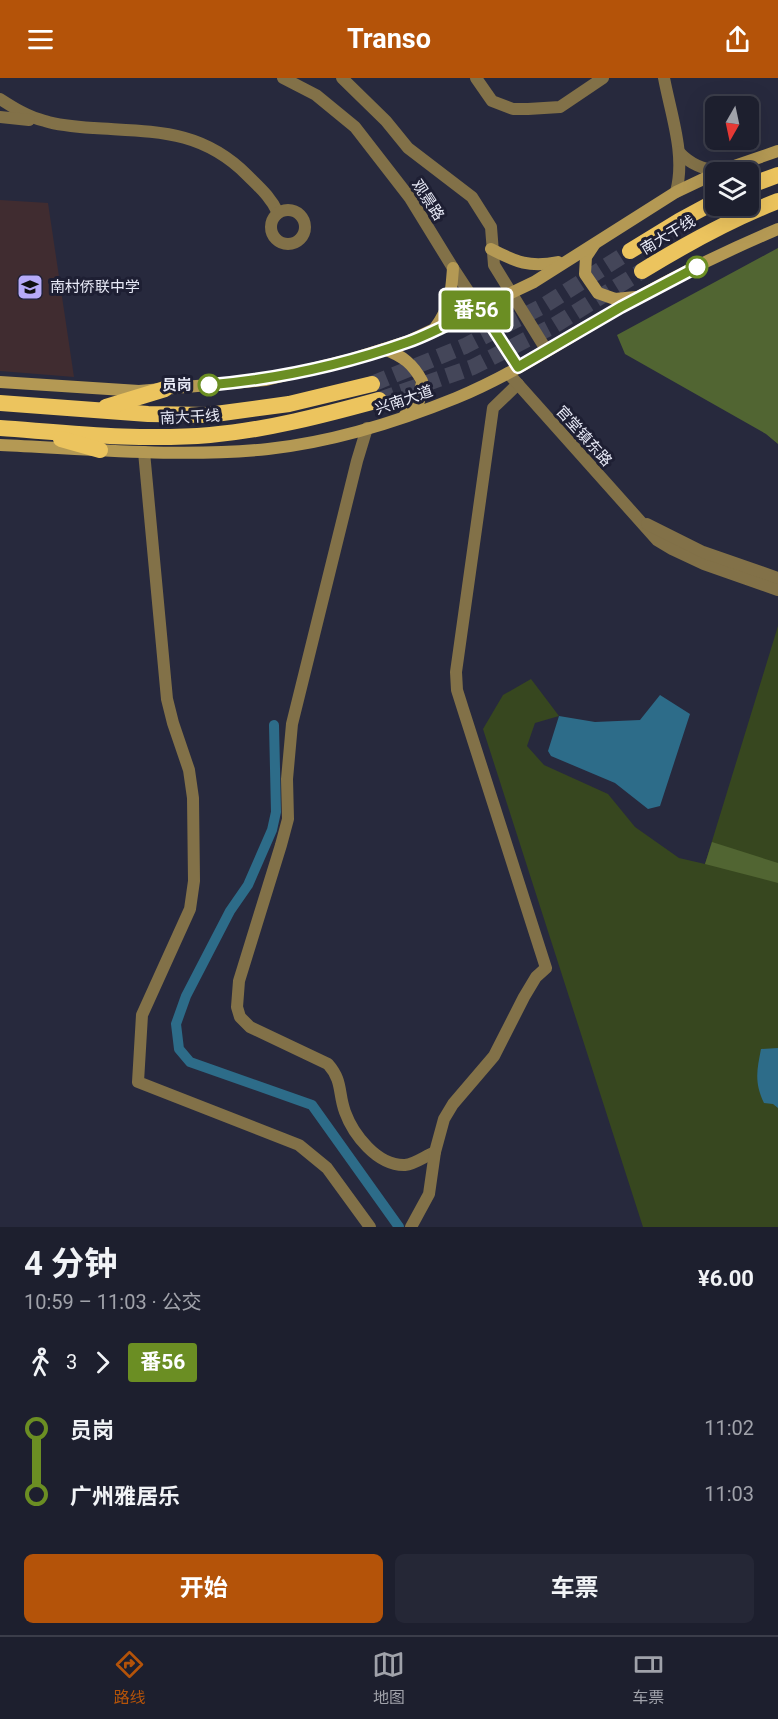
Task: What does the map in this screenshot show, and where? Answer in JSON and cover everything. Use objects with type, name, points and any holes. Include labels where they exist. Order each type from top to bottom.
[{"type":"highway","points":[[759,182],[778,175]]},
{"type":"highway","name":"南大干线","points":[[642,272],[698,237],[742,215],[778,201]]},
{"type":"highway","name":"南大干线","points":[[630,251],[705,207]]},
{"type":"highway","name":"南大干线","points":[[0,403],[208,415],[289,404],[372,384]]},
{"type":"highway","points":[[94,410],[165,389]]},
{"type":"highway","name":"南大干线","points":[[0,428],[149,437],[209,435],[324,415],[379,400]]},
{"type":"highway","points":[[28,430],[100,450]]},
{"type":"main road","points":[[746,162],[778,151]]},
{"type":"main road","points":[[0,382],[139,391],[266,380],[316,369],[409,342],[534,282],[676,192],[705,178]]},
{"type":"main road","name":"兴南大道","points":[[0,446],[144,452],[268,449],[339,437],[457,398],[513,370],[639,297],[735,247],[778,229]]},
{"type":"main road","points":[[597,241],[586,257],[585,274],[598,293],[615,298],[639,297]]},
{"type":"main road","points":[[491,249],[530,266],[568,260]]},
{"type":"main road","points":[[434,330],[447,311],[453,268]]},
{"type":"main road","points":[[384,349],[400,355],[413,365],[422,381],[419,400],[405,416]]},
{"type":"street","name":"观景路","points":[[283,78],[316,95],[355,127],[410,198],[480,308],[513,370]]},
{"type":"street","name":"观景路","points":[[342,78],[386,121],[408,148],[472,197],[491,227],[494,265],[547,351]]},
{"type":"street","points":[[476,78],[492,101],[513,109],[560,107],[603,78]]},
{"type":"street","points":[[664,78],[679,152],[680,177],[676,192]]},
{"type":"street","points":[[0,99],[20,112],[45,122]]},
{"type":"street","points":[[0,117],[69,126],[167,132],[201,143],[233,160],[272,200],[278,213]]},
{"type":"street","points":[[679,152],[688,162],[705,169]]},
{"type":"street","name":"官堂镇东路","points":[[513,370],[518,384],[657,540],[704,564],[778,590]]},
{"type":"street","points":[[414,1222],[429,1194],[435,1152],[444,1119],[453,1104],[494,1056],[524,997],[536,978],[546,968],[457,690],[456,672],[493,408],[518,384]]},
{"type":"street","points":[[367,428],[292,724],[287,779],[288,819],[239,981],[237,1007],[240,1017],[250,1027],[328,1064],[340,1083],[344,1110],[354,1131],[370,1149],[387,1161],[406,1165],[435,1152]]},
{"type":"street","points":[[144,452],[167,699],[172,723],[189,770],[193,798],[194,881],[189,909],[142,1015],[138,1083],[299,1145],[327,1168],[370,1227]]},
{"type":"street","name":"官堂镇东路","points":[[639,519],[702,552],[778,578]]},
{"type":"shaded area","name":"南村侨联中学","points":[[0,200],[48,203],[74,377],[0,371]]},
{"type":"green space","points":[[778,248],[778,444],[766,434],[625,354],[617,335]]},
{"type":"green space","points":[[778,626],[778,1227],[643,1227],[483,729],[503,695],[531,679],[559,716],[535,723],[527,746],[544,765],[608,794],[635,827],[679,858],[705,864]]},
{"type":"green space","points":[[712,842],[778,863],[778,883],[705,864]]},
{"type":"water","points":[[660,695],[690,714],[660,806],[648,809],[615,783],[551,756],[548,751],[559,716],[595,722],[640,720]]},
{"type":"water","points":[[778,1048],[778,1108],[773,1104],[764,1103],[757,1076],[761,1049]]},
{"type":"waterway","points":[[274,725],[276,812],[272,830],[248,885],[230,911],[186,996],[176,1024],[179,1049],[190,1062],[312,1105],[399,1227]]},
{"type":"tunnel","points":[[372,384],[465,346],[545,305],[630,251]]},
{"type":"tunnel","points":[[379,400],[473,367],[555,325],[642,271]]},
{"type":"bus line","name":"番56","points":[[209,385],[266,380],[352,359],[409,342],[480,308],[518,367],[621,307],[697,267]]},
{"type":"place","name":"南村侨联中学","points":[[30,287]]},
{"type":"place","name":"员岗","points":[[209,385]]}]
